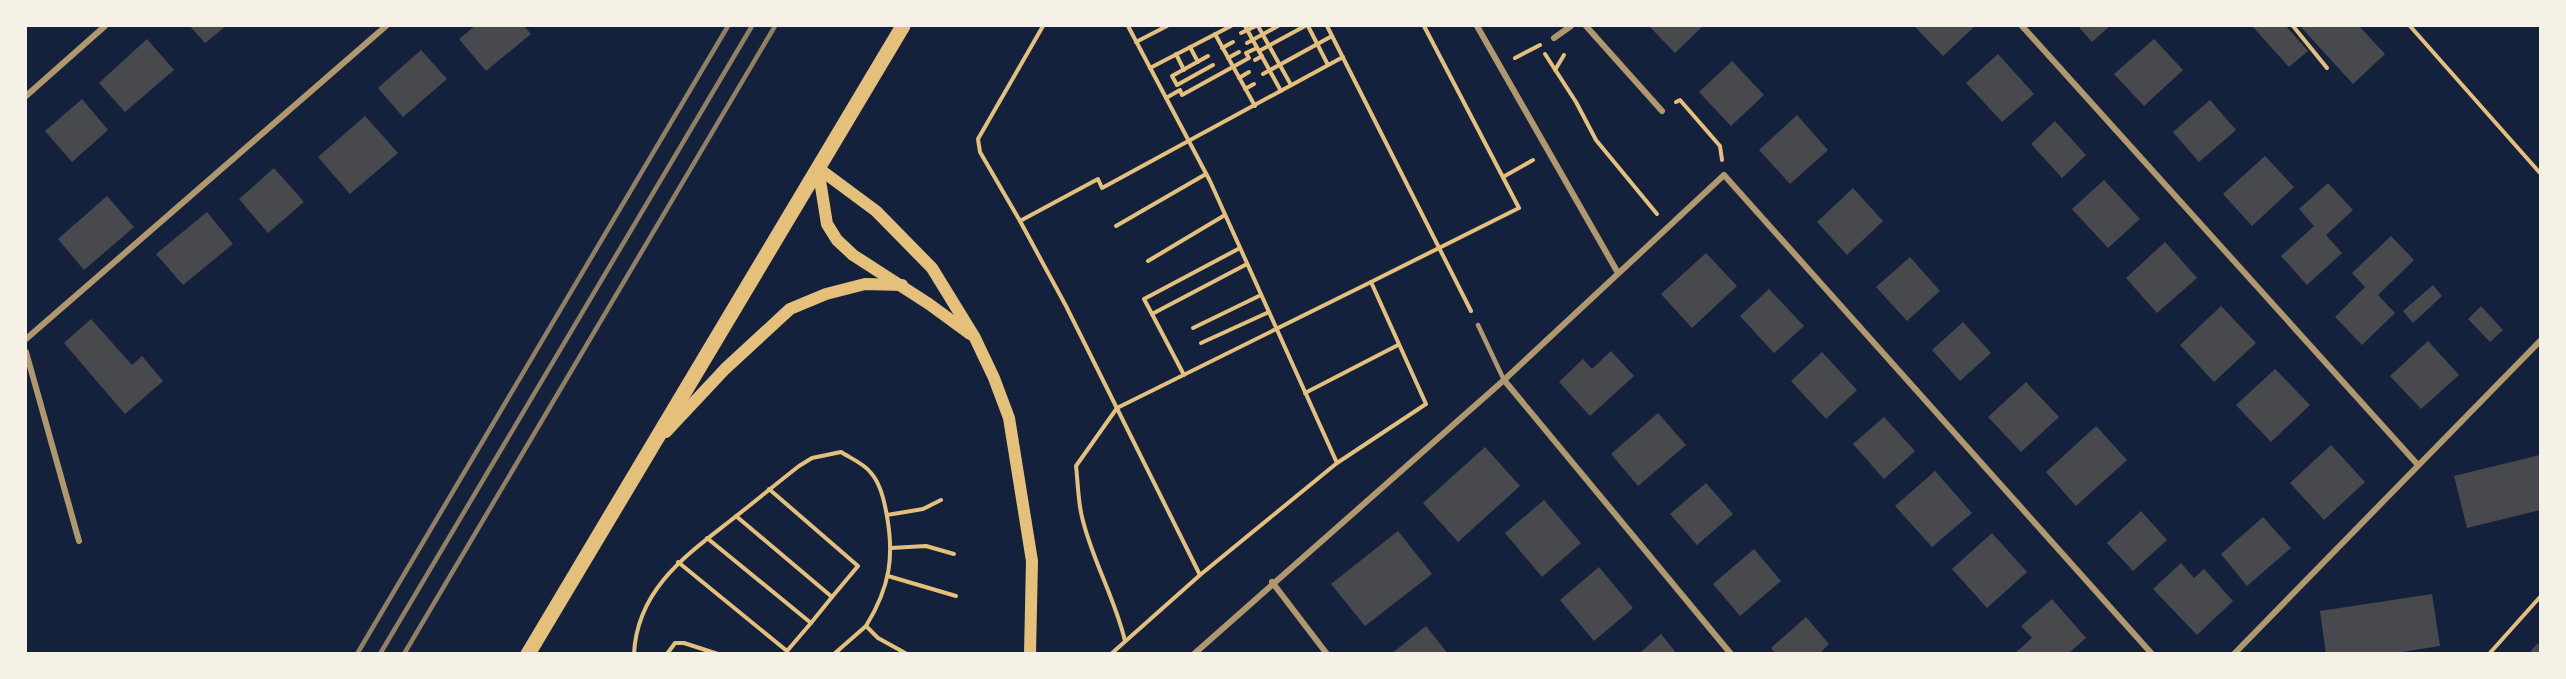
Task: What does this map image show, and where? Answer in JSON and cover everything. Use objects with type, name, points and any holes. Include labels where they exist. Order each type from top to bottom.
[{"type":"main road","points":[[528,654],[903,26]]},
{"type":"main road","points":[[818,168],[876,212],[932,268],[975,338],[1010,418],[1032,561],[1030,654]]},
{"type":"main road","points":[[818,168],[827,224],[837,240],[853,255],[902,285],[975,338]]},
{"type":"main road","points":[[654,444],[725,369],[790,309],[826,294],[865,284],[902,285]]},
{"type":"street","points":[[26,96],[105,26]]},
{"type":"street","points":[[26,339],[386,26]]},
{"type":"street","points":[[1478,26],[1618,273]]},
{"type":"street","points":[[1554,38],[1571,26]]},
{"type":"street","points":[[1586,26],[1662,111]]},
{"type":"street","points":[[2022,26],[2418,465]]},
{"type":"street","points":[[1194,654],[1272,582],[1504,380],[1724,176],[2152,654]]},
{"type":"street","points":[[2234,654],[2541,340]]},
{"type":"street","points":[[26,352],[79,541]]},
{"type":"street","points":[[1504,380],[1731,654]]},
{"type":"street","points":[[1272,582],[1327,654]]},
{"type":"lane","points":[[1478,325],[1504,380]]},
{"type":"path","points":[[1043,26],[978,139],[980,152],[1020,221],[1200,575]]},
{"type":"path","points":[[1128,26],[1206,174],[1337,463]]},
{"type":"path","points":[[1136,42],[1167,26]]},
{"type":"path","points":[[1150,69],[1215,34],[1222,27],[1231,26]]},
{"type":"path","points":[[1241,33],[1246,28],[1257,26],[1291,85]]},
{"type":"path","points":[[1247,43],[1278,26]]},
{"type":"path","points":[[1208,56],[1172,76],[1182,95],[1249,58],[1246,53],[1269,45],[1307,26],[1328,65]]},
{"type":"path","points":[[1327,26],[1441,247],[1478,325]]},
{"type":"path","points":[[1125,641],[1119,617],[1101,576],[1081,517],[1076,466],[1116,408],[1519,208],[1424,26]]},
{"type":"path","points":[[2293,26],[2327,68]]},
{"type":"path","points":[[2410,26],[2541,173]]},
{"type":"path","points":[[1246,28],[1281,91]]},
{"type":"path","points":[[1215,34],[1255,106]]},
{"type":"path","points":[[1263,74],[1332,36]]},
{"type":"path","points":[[1500,65],[1554,38]]},
{"type":"path","points":[[1222,48],[1233,42]]},
{"type":"path","points":[[1539,46],[1576,102],[1596,140],[1668,228]]},
{"type":"path","points":[[1190,47],[1198,62]]},
{"type":"path","points":[[1228,58],[1239,52]]},
{"type":"path","points":[[1176,54],[1184,70]]},
{"type":"path","points":[[1255,60],[1262,56]]},
{"type":"path","points":[[1020,221],[1098,179],[1102,188],[1343,57]]},
{"type":"path","points":[[1177,85],[1213,65]]},
{"type":"path","points":[[1239,78],[1249,72]]},
{"type":"path","points":[[1245,89],[1254,84]]},
{"type":"path","points":[[1166,98],[1180,90]]},
{"type":"path","points":[[1662,111],[1680,100],[1720,146],[1724,176]]},
{"type":"path","points":[[1503,177],[1549,151]]},
{"type":"path","points":[[1116,226],[1206,174]]},
{"type":"path","points":[[1148,261],[1225,215]]},
{"type":"path","points":[[1184,375],[1144,299],[1240,248]]},
{"type":"path","points":[[1152,314],[1247,264]]},
{"type":"path","points":[[1111,654],[1200,575],[1337,463],[1426,404],[1371,282]]},
{"type":"path","points":[[1193,328],[1261,294]]},
{"type":"path","points":[[1201,344],[1269,312]]},
{"type":"path","points":[[1305,393],[1398,345]]},
{"type":"path","points":[[634,654],[640,620],[654,593],[678,562],[812,458],[841,452],[871,472],[884,500],[891,548],[888,576],[881,600],[866,626],[834,654]]},
{"type":"path","points":[[678,562],[789,652],[858,566],[770,489]]},
{"type":"path","points":[[887,515],[923,509],[941,500]]},
{"type":"path","points":[[736,516],[832,597]]},
{"type":"path","points":[[707,538],[810,623]]},
{"type":"path","points":[[891,548],[926,546],[954,554]]},
{"type":"path","points":[[888,576],[956,596]]},
{"type":"path","points":[[2489,654],[2541,597]]},
{"type":"path","points":[[866,626],[878,638],[907,654]]},
{"type":"path","points":[[667,654],[675,643],[684,643],[718,654]]},
{"type":"building","points":[[190,26],[226,26],[205,43]]},
{"type":"building","points":[[475,26],[524,26],[531,34],[486,71],[459,39]]},
{"type":"building","points":[[1649,26],[1703,26],[1675,53]]},
{"type":"building","points":[[1914,26],[1975,26],[1943,56]]},
{"type":"building","points":[[2078,26],[2110,26],[2092,42]]},
{"type":"building","points":[[2252,26],[2286,26],[2308,51],[2289,67]]},
{"type":"building","points":[[2300,26],[2359,26],[2385,54],[2353,84]]},
{"type":"building","points":[[147,39],[174,70],[125,112],[99,83]]},
{"type":"building","points":[[2154,39],[2183,70],[2144,106],[2114,74]]},
{"type":"building","points":[[421,50],[447,79],[403,117],[378,88]]},
{"type":"building","points":[[1998,54],[2034,94],[2002,122],[1966,83]]},
{"type":"building","points":[[1732,61],[1764,95],[1731,126],[1699,92]]},
{"type":"building","points":[[82,99],[108,130],[72,162],[45,131]]},
{"type":"building","points":[[2210,100],[2236,130],[2199,162],[2173,132]]},
{"type":"building","points":[[1797,115],[1828,150],[1790,184],[1759,150]]},
{"type":"building","points":[[365,116],[398,153],[350,194],[318,157]]},
{"type":"building","points":[[2055,121],[2086,155],[2062,178],[2031,144]]},
{"type":"building","points":[[2265,156],[2294,187],[2252,226],[2223,194]]},
{"type":"building","points":[[274,168],[304,202],[268,233],[239,199]]},
{"type":"building","points":[[2104,180],[2140,219],[2108,248],[2072,209]]},
{"type":"building","points":[[2328,183],[2353,210],[2326,235],[2342,253],[2307,285],[2281,256],[2314,226],[2299,209]]},
{"type":"building","points":[[1853,188],[1883,221],[1847,255],[1817,222]]},
{"type":"building","points":[[107,196],[134,227],[84,270],[58,239]]},
{"type":"building","points":[[207,212],[233,244],[183,285],[156,254]]},
{"type":"building","points":[[2391,236],[2414,260],[2378,295],[2395,313],[2362,345],[2335,317],[2365,287],[2352,273]]},
{"type":"building","points":[[2165,242],[2197,278],[2157,313],[2126,278]]},
{"type":"building","points":[[1706,253],[1737,286],[1692,328],[1661,294]]},
{"type":"building","points":[[1910,257],[1940,291],[1907,321],[1876,287]]},
{"type":"building","points":[[2433,285],[2442,296],[2413,323],[2403,311]]},
{"type":"building","points":[[1769,289],[1804,326],[1774,353],[1740,316]]},
{"type":"building","points":[[2221,306],[2256,343],[2214,382],[2180,345]]},
{"type":"building","points":[[2481,306],[2503,330],[2490,342],[2468,319]]},
{"type":"building","points":[[91,319],[132,365],[142,356],[163,381],[125,414],[64,343]]},
{"type":"building","points":[[1963,322],[1991,353],[1960,381],[1932,350]]},
{"type":"building","points":[[2428,341],[2459,375],[2421,409],[2390,376]]},
{"type":"building","points":[[1611,351],[1634,376],[1590,416],[1559,382],[1583,359],[1592,369]]},
{"type":"building","points":[[1822,352],[1857,390],[1826,419],[1791,381]]},
{"type":"building","points":[[2275,369],[2310,405],[2271,442],[2236,405]]},
{"type":"building","points":[[2026,382],[2059,417],[2021,452],[1988,417]]},
{"type":"building","points":[[1658,413],[1686,445],[1638,486],[1611,454]]},
{"type":"building","points":[[1884,417],[1915,451],[1884,479],[1853,444]]},
{"type":"building","points":[[2096,426],[2127,460],[2076,506],[2046,472]]},
{"type":"building","points":[[2331,445],[2365,482],[2324,520],[2290,483]]},
{"type":"building","points":[[1485,447],[1520,486],[1458,542],[1423,503]]},
{"type":"building","points":[[2540,455],[2540,510],[2467,528],[2454,476]]},
{"type":"building","points":[[1935,471],[1972,513],[1932,547],[1895,506]]},
{"type":"building","points":[[1706,483],[1733,514],[1697,545],[1670,514]]},
{"type":"building","points":[[1544,500],[1581,543],[1542,577],[1505,533]]},
{"type":"building","points":[[2141,511],[2167,540],[2133,571],[2107,543]]},
{"type":"building","points":[[2263,517],[2291,548],[2247,586],[2221,554]]},
{"type":"building","points":[[1398,531],[1432,574],[1365,626],[1331,584]]},
{"type":"building","points":[[1992,533],[2027,572],[1987,608],[1952,569]]},
{"type":"building","points":[[1754,549],[1781,581],[1740,616],[1713,584]]},
{"type":"building","points":[[2181,563],[2194,578],[2204,569],[2233,601],[2197,635],[2153,589]]},
{"type":"building","points":[[1599,567],[1633,608],[1594,641],[1560,600]]},
{"type":"building","points":[[2432,594],[2440,646],[2389,654],[2326,654],[2320,611]]},
{"type":"building","points":[[2052,599],[2086,638],[2068,654],[2014,654],[2032,638],[2021,626]]},
{"type":"building","points":[[1806,617],[1829,644],[1819,654],[1776,654],[1771,648]]},
{"type":"building","points":[[1426,626],[1448,654],[1391,654]]},
{"type":"building","points":[[1661,634],[1677,654],[1639,654]]},
{"type":"building","points":[[2538,643],[2540,654],[2528,654]]},
{"type":"railway","points":[[357,654],[728,26]]},
{"type":"railway","points":[[380,654],[752,26]]},
{"type":"railway","points":[[404,654],[775,26]]}]
